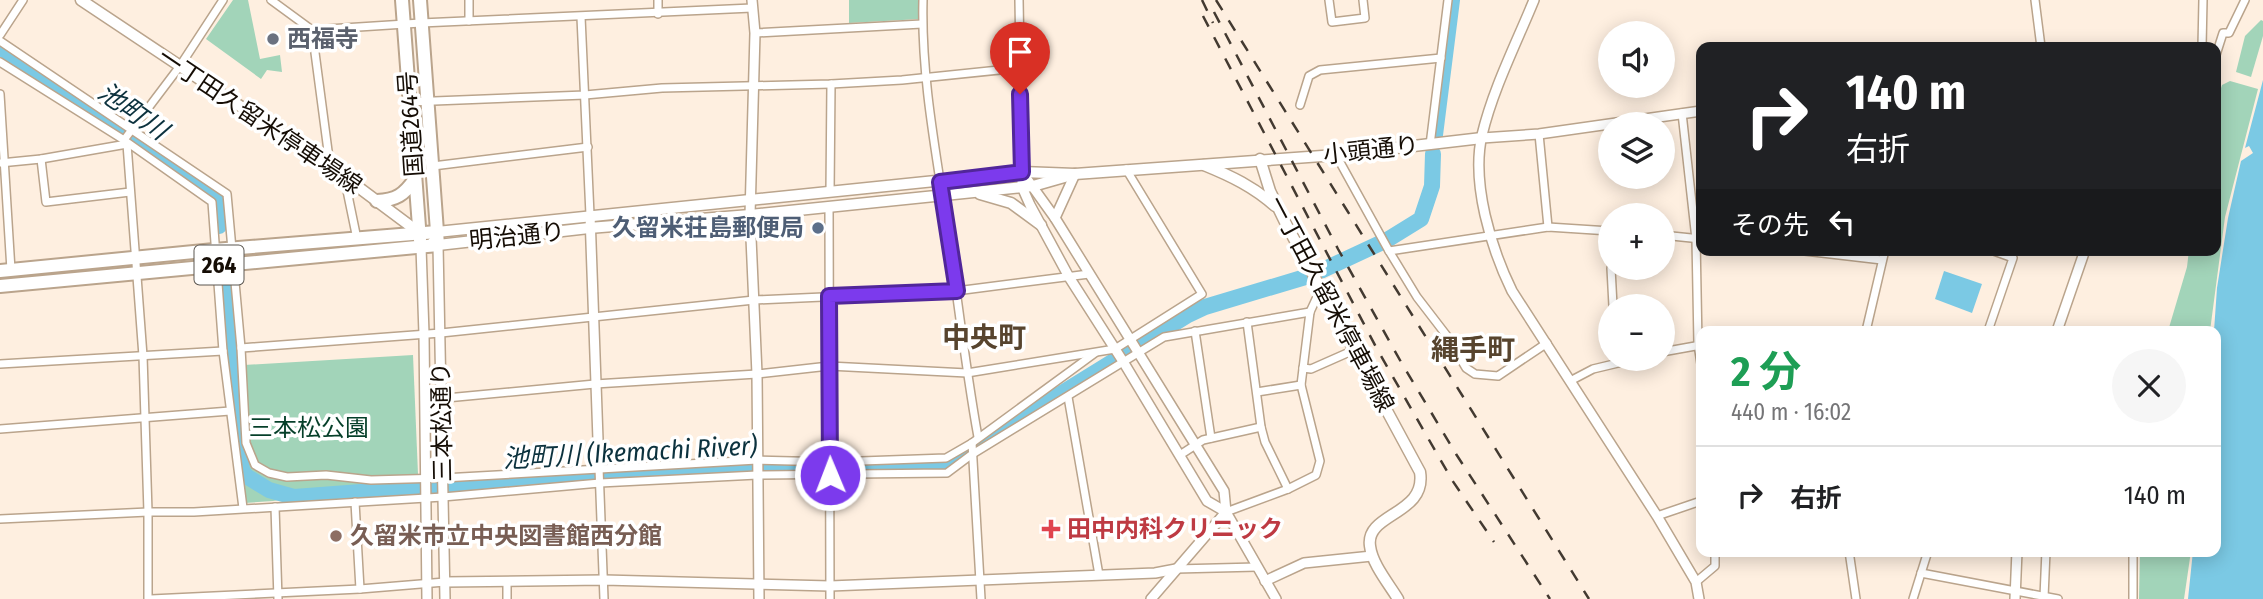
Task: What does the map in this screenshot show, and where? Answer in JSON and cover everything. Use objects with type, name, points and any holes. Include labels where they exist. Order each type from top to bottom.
[{"type":"highway","name":"国道264号","points":[[402,0],[421,247]]},
{"type":"highway","name":"国道264号","points":[[420,0],[438,238]]},
{"type":"highway","points":[[377,201],[393,200],[402,195],[415,179]]},
{"type":"highway","name":"明治通り","points":[[6,271],[419,233],[438,238]]},
{"type":"highway","name":"明治通り","points":[[0,286],[421,247],[438,238]]},
{"type":"highway","points":[[65,265],[67,280]]},
{"type":"main road","name":"一丁田久留米停車場線","points":[[80,0],[330,166],[419,233]]},
{"type":"main road","name":"小頭通り","points":[[1259,159],[1336,155],[1482,138]]},
{"type":"main road","name":"一丁田久留米停車場線","points":[[1259,159],[1279,209],[1415,462],[1422,485],[1418,494],[1407,505],[1374,529],[1369,543],[1372,556]]},
{"type":"main road","points":[[1022,172],[1074,174],[1259,159]]},
{"type":"main road","points":[[1202,164],[1239,180],[1279,209]]},
{"type":"main road","name":"明治通り","points":[[438,238],[590,215],[1022,172]]},
{"type":"main road","points":[[1028,186],[1074,174]]},
{"type":"main road","name":"明治通り","points":[[438,238],[750,215],[1028,186]]},
{"type":"main road","points":[[972,192],[1011,203],[1041,225]]},
{"type":"main road","points":[[1372,556],[1398,599]]},
{"type":"street","points":[[0,35],[23,0]]},
{"type":"street","points":[[223,0],[126,142],[143,356],[149,599],[277,596],[445,582],[604,580],[759,582],[830,586],[1257,567]]},
{"type":"street","points":[[271,0],[312,30],[658,14],[752,4],[755,33],[750,215],[757,374],[759,599]]},
{"type":"street","points":[[468,21],[469,0]]},
{"type":"street","points":[[658,0],[658,14]]},
{"type":"street","points":[[923,0],[926,77],[978,437]]},
{"type":"street","points":[[1019,0],[1022,172],[1041,225],[1069,277],[1207,501],[1226,512]]},
{"type":"street","points":[[1329,0],[1332,22],[1365,18],[1363,0]]},
{"type":"street","points":[[1430,145],[1448,0]]},
{"type":"street","points":[[1534,0],[1490,109],[1482,138],[1480,188],[1490,236],[1512,291],[1572,380],[1657,516],[1696,582],[1699,599]]},
{"type":"street","points":[[2035,0],[2040,42]]},
{"type":"street","points":[[2202,42],[2203,0]]},
{"type":"street","points":[[2220,42],[2223,33],[2229,33],[2245,0]]},
{"type":"street","points":[[581,17],[604,599]]},
{"type":"street","points":[[755,33],[922,24]]},
{"type":"street","points":[[312,30],[330,166]]},
{"type":"street","points":[[0,41],[227,194],[241,348],[246,443],[255,466],[269,472],[287,477],[326,475],[371,480],[426,479],[757,460],[829,462],[946,458],[1096,353]]},
{"type":"street","points":[[1300,105],[1310,76],[1320,70],[1441,58]]},
{"type":"street","points":[[0,62],[126,142],[212,202],[215,265],[229,411],[243,508]]},
{"type":"street","points":[[409,102],[585,95],[662,88],[831,84],[1019,68]]},
{"type":"street","points":[[830,192],[831,84]]},
{"type":"street","points":[[0,94],[6,271]]},
{"type":"street","points":[[1482,138],[1539,134],[1696,112]]},
{"type":"street","points":[[1682,113],[1696,217]]},
{"type":"street","points":[[1539,134],[1548,227]]},
{"type":"street","points":[[3,162],[41,159],[126,142]]},
{"type":"street","points":[[433,166],[588,146]]},
{"type":"street","points":[[1336,155],[1389,251],[1466,368],[1475,374],[1498,376],[1547,343]]},
{"type":"street","points":[[41,159],[46,202],[130,192]]},
{"type":"street","points":[[425,400],[830,366],[967,373],[1115,349],[1202,295],[1126,169]]},
{"type":"street","points":[[1055,218],[1074,174]]},
{"type":"street","points":[[344,176],[357,239]]},
{"type":"street","points":[[1028,186],[1055,218],[1224,491],[1226,512],[1276,599]]},
{"type":"street","points":[[829,206],[830,599]]},
{"type":"street","points":[[1389,251],[1548,227],[1598,230]]},
{"type":"street","points":[[1675,237],[1696,239]]},
{"type":"street","name":"三本松通り","points":[[438,238],[445,599]]},
{"type":"street","name":"三本松通り","points":[[421,247],[427,599]]},
{"type":"street","points":[[1699,256],[1700,326]]},
{"type":"street","points":[[1848,256],[1882,260]]},
{"type":"street","points":[[1867,326],[1883,256]]},
{"type":"street","points":[[1990,326],[2013,258],[2008,256]]},
{"type":"street","points":[[2059,326],[2083,256]]},
{"type":"street","points":[[241,348],[441,333],[754,300],[957,291],[1089,274]]},
{"type":"street","points":[[1151,599],[1226,512],[1288,489],[1316,475],[1320,461],[1301,385],[1310,312],[1321,290]]},
{"type":"street","points":[[0,519],[194,512],[426,498],[600,483],[757,475],[947,473],[971,455],[1164,337],[1310,312]]},
{"type":"street","points":[[1247,323],[1261,427],[1265,442],[1288,489]]},
{"type":"street","points":[[1195,331],[1211,438]]},
{"type":"street","points":[[1675,350],[1696,346]]},
{"type":"street","points":[[1303,368],[1311,369],[1354,350]]},
{"type":"street","points":[[0,364],[223,351]]},
{"type":"street","points":[[1572,380],[1598,367]]},
{"type":"street","points":[[1257,392],[1301,385]]},
{"type":"street","points":[[1068,397],[1099,575]]},
{"type":"street","points":[[0,429],[229,411]]},
{"type":"street","points":[[1180,455],[1211,438],[1261,427]]},
{"type":"street","points":[[971,443],[981,599]]},
{"type":"street","points":[[355,502],[360,589]]},
{"type":"street","points":[[1657,516],[1696,503]]},
{"type":"street","points":[[275,507],[277,596]]},
{"type":"street","points":[[1265,581],[1304,563],[1372,556]]},
{"type":"street","points":[[1696,582],[1715,566],[1715,557]]},
{"type":"street","points":[[1850,557],[1856,599]]},
{"type":"street","points":[[1913,599],[1926,557]]},
{"type":"street","points":[[2015,595],[2018,557]]},
{"type":"street","points":[[2044,597],[2046,557]]},
{"type":"street","points":[[2133,557],[2133,599]]},
{"type":"street","points":[[1921,573],[2015,595],[2058,599]]},
{"type":"street","points":[[507,582],[507,599]]},
{"type":"green space","points":[[233,0],[248,0],[260,59],[280,55],[282,72],[267,70],[261,79],[206,39]]},
{"type":"green space","points":[[849,0],[920,0],[920,19],[849,23]]},
{"type":"green space","points":[[2261,20],[2263,36],[2251,77],[2236,72],[2245,36]]},
{"type":"green space","points":[[2230,81],[2258,89],[2225,217],[2221,247],[2221,88]]},
{"type":"green space","points":[[2188,256],[2220,256],[2211,326],[2169,326]]},
{"type":"green space","name":"三本松公園","points":[[413,355],[418,474],[415,478],[245,503],[228,366]]},
{"type":"green space","points":[[2140,557],[2190,557],[2184,599],[2139,599]]},
{"type":"water","points":[[2263,80],[2263,599],[2188,599],[2192,557],[2221,557],[2221,326],[2214,326],[2217,288],[2228,218],[2241,161],[2253,153],[2249,146],[2245,148]]},
{"type":"water","points":[[1944,271],[1982,284],[1972,313],[1935,299]]},
{"type":"waterway","name":"池町川 (Ikemachi River)","points":[[1435,135],[1452,0]]},
{"type":"waterway","name":"池町川","points":[[0,47],[217,201],[219,226]]},
{"type":"waterway","name":"池町川 (Ikemachi River)","points":[[225,284],[242,470],[246,476],[269,490],[294,497],[457,488],[589,476],[772,468],[940,466],[1188,315],[1205,307],[1312,275],[1387,240],[1421,219],[1432,186],[1433,154]]},
{"type":"railway","points":[[1202,0],[1213,23]]},
{"type":"railway","points":[[1216,0],[1589,599]]},
{"type":"railway","points":[[1214,12],[1338,249],[1401,362],[1456,454],[1550,599]]},
{"type":"railway","points":[[1203,16],[1377,349],[1452,480],[1494,542]]},
{"type":"place","name":"西福寺","points":[[273,39]]},
{"type":"place","name":"久留米荘島郵便局","points":[[818,228]]},
{"type":"place","name":"田中内科クリニック","points":[[1051,529]]},
{"type":"place","name":"久留米市立中央図書館西分館","points":[[336,536]]},
{"type":"district","name":"中央町","points":[[984,337]]},
{"type":"district","name":"縄手町","points":[[1473,349]]},
{"type":"route","points":[[830,475],[829,296],[957,291],[940,182],[1022,172],[1020,94]]}]
